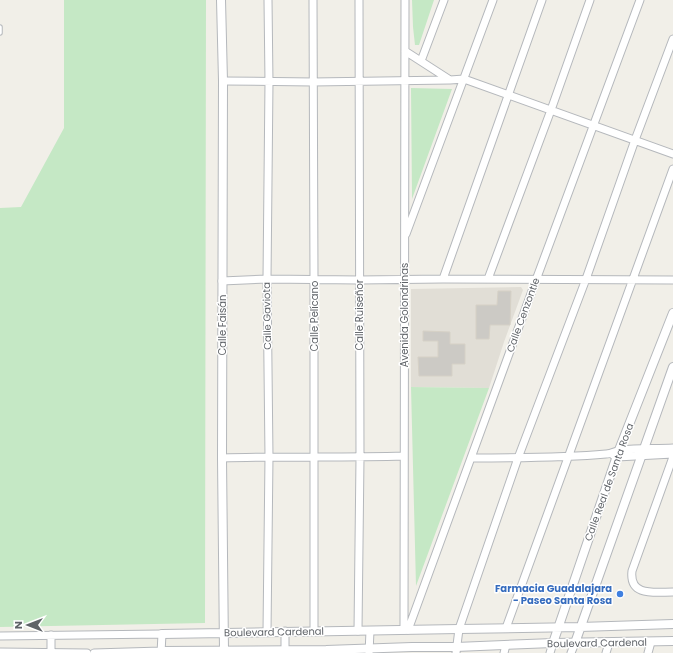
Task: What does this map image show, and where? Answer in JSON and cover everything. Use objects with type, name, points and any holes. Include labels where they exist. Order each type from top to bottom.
[{"type":"street","name":"Calle Faisán","points":[[221,0],[223,82],[222,458],[224,651]]},
{"type":"street","name":"Calle Gaviota","points":[[267,632],[268,0]]},
{"type":"street","name":"Calle Pelícano","points":[[313,0],[314,631]]},
{"type":"street","name":"Calle Ruiseñor","points":[[358,631],[360,458],[359,0]]},
{"type":"street","name":"Avenida Golondrinas","points":[[405,0],[404,456],[406,630]]},
{"type":"street","points":[[421,61],[444,0]]},
{"type":"street","points":[[404,238],[493,0]]},
{"type":"street","points":[[442,279],[542,0]]},
{"type":"street","points":[[488,279],[590,0]]},
{"type":"street","name":"Calle Cenzontle","points":[[406,630],[472,458],[536,280],[640,0]]},
{"type":"street","points":[[456,650],[459,628],[518,458],[586,280],[635,140],[673,39]]},
{"type":"street","points":[[405,51],[450,80]]},
{"type":"street","points":[[223,82],[405,81],[464,79],[673,154]]},
{"type":"street","points":[[506,628],[673,169]]},
{"type":"street","points":[[222,281],[267,279],[673,280]]},
{"type":"street","name":"Calle Real de Santa Rosa","points":[[550,653],[618,453],[673,313]]},
{"type":"street","points":[[571,653],[673,367]]},
{"type":"street","points":[[472,458],[518,458],[609,454],[673,448]]},
{"type":"street","points":[[643,452],[673,456],[632,571],[633,582],[638,589],[642,591],[673,592]]},
{"type":"street","points":[[222,458],[268,456],[360,458],[404,456]]},
{"type":"street","name":"Boulevard Cardenal","points":[[162,634],[370,631],[459,628],[558,628],[673,624]]},
{"type":"street","points":[[369,651],[370,631]]},
{"type":"street","points":[[285,632],[285,652]]},
{"type":"street","points":[[51,634],[51,653]]},
{"type":"street","points":[[0,636],[51,634],[162,634],[161,652],[94,653]]},
{"type":"street","name":"Boulevard Cardenal","points":[[161,652],[456,650],[505,649],[575,642],[673,642]]},
{"type":"street","points":[[648,653],[651,642]]},
{"type":"street","points":[[606,653],[609,643]]},
{"type":"street","points":[[0,652],[87,653]]},
{"type":"lane","points":[[0,27],[0,33]]},
{"type":"shaded area","points":[[521,287],[523,290],[489,388],[411,387],[411,289]]},
{"type":"green space","points":[[64,0],[206,0],[205,623],[0,627],[0,208],[21,207],[64,128]]},
{"type":"green space","points":[[412,0],[434,0],[419,45],[415,45]]},
{"type":"green space","points":[[411,88],[452,89],[412,199]]},
{"type":"green space","points":[[411,387],[489,388],[416,586]]},
{"type":"building","points":[[498,291],[511,291],[510,325],[490,325],[489,339],[476,339],[476,305],[497,305]]},
{"type":"building","points":[[423,331],[450,332],[450,344],[465,344],[465,364],[452,364],[452,376],[419,376],[418,357],[438,357],[438,341],[423,341]]},
{"type":"place","name":"Farmacia Guadalajara - Paseo Santa Rosa","points":[[620,594]]}]
